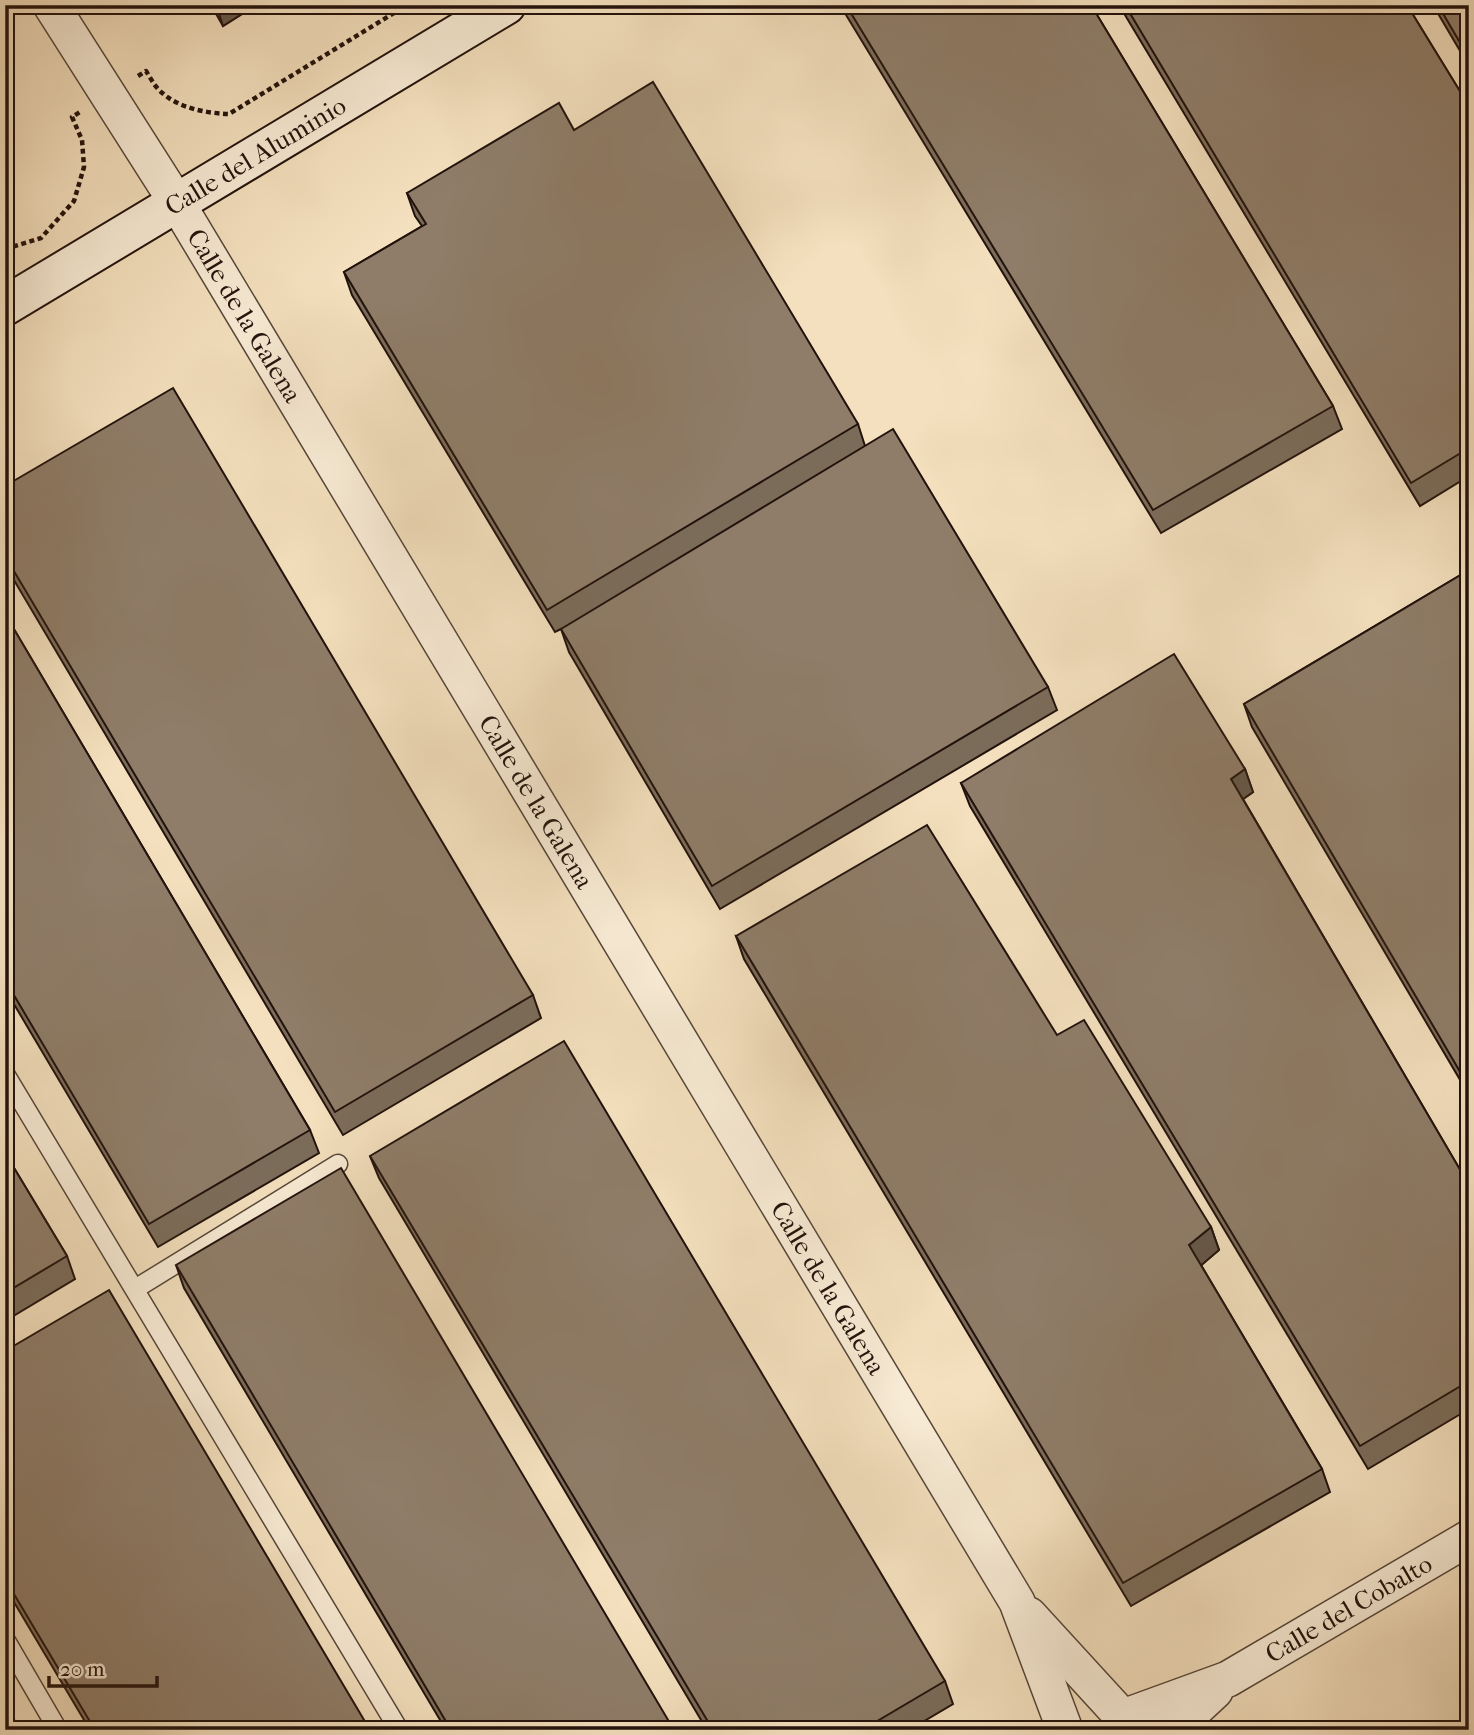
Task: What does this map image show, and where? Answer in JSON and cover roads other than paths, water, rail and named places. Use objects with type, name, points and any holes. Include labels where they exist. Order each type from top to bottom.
[{"type":"street","name":"Calle de la Galena","points":[[51,5],[177,203],[1017,1602],[1067,1730]]},
{"type":"street","name":"Calle del Aluminio","points":[[5,306],[506,5]]},
{"type":"street","name":"Calle del Cobalto","points":[[1067,1730],[1087,1713],[1102,1710],[1129,1718],[1227,1679],[1469,1538]]},
{"type":"street","name":"Calle de la Galena","points":[[1017,1602],[1129,1718]]},
{"type":"street","name":"Calle del Cobalto","points":[[1173,1730],[1227,1679]]},
{"type":"lane","points":[[5,1074],[399,1730]]},
{"type":"lane","points":[[135,1289],[338,1164]]},
{"type":"lane","points":[[5,1639],[58,1730]]}]
